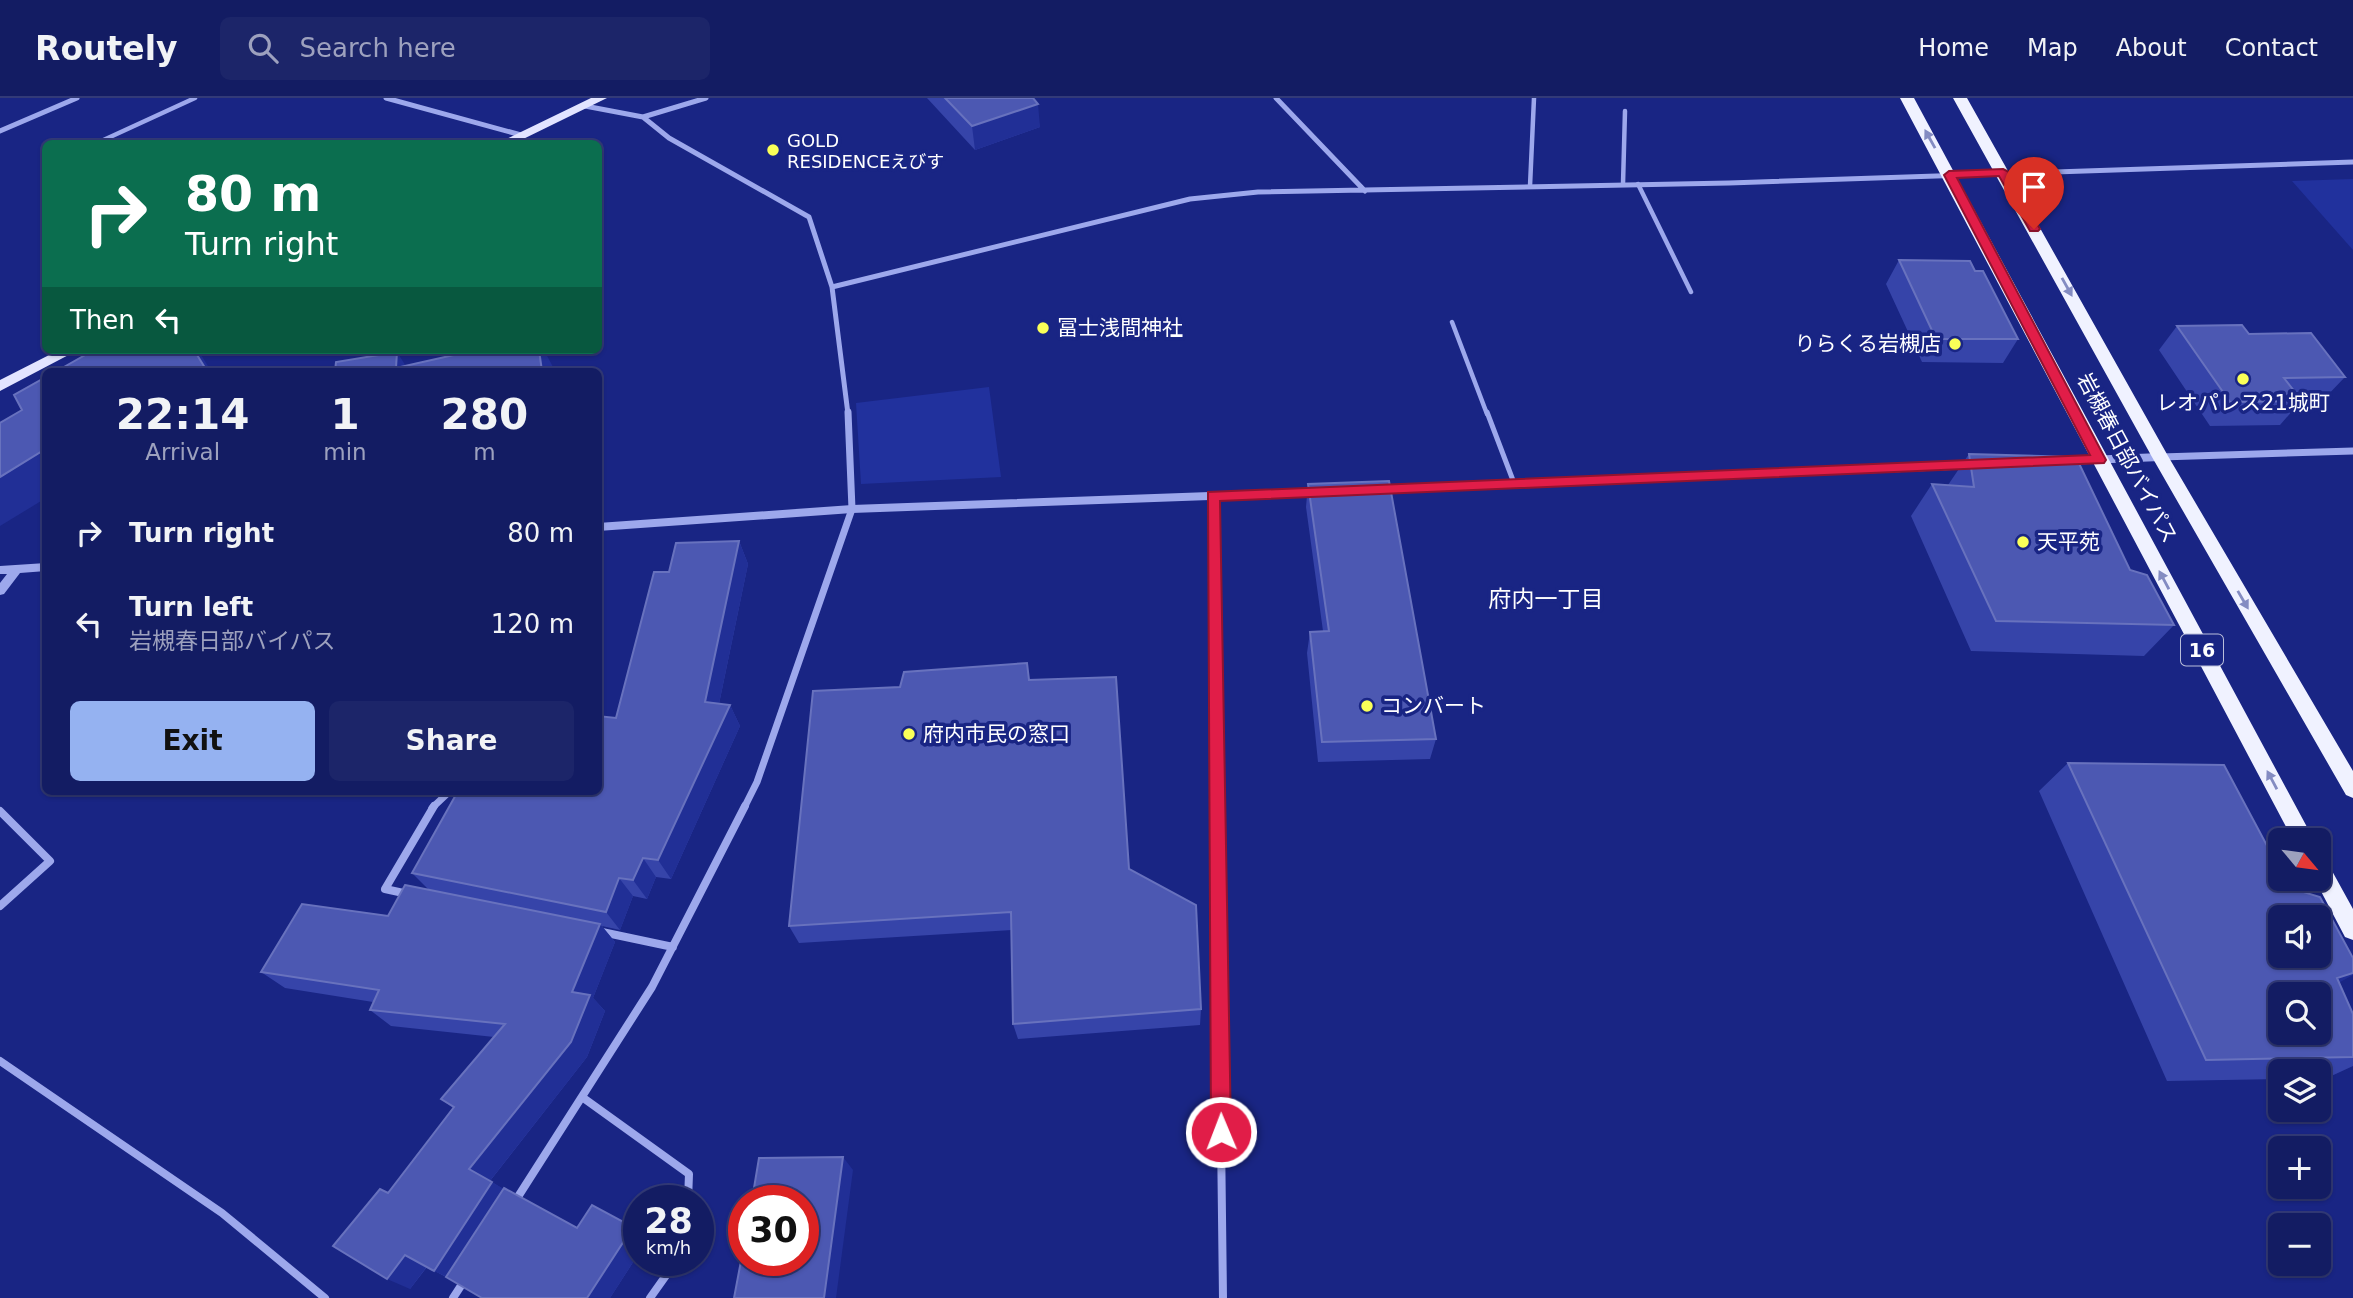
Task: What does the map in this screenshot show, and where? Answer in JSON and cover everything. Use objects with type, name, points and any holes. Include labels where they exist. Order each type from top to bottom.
[{"type":"highway","name":"岩槻春日部バイパス","points":[[1908,98],[2298,828]]},
{"type":"highway","name":"岩槻春日部バイパス","points":[[1960,98],[2160,457],[2353,789]]},
{"type":"highway","points":[[2331,889],[2353,930]]},
{"type":"main road","points":[[510,140],[601,98]]},
{"type":"main road","points":[[0,386],[63,354]]},
{"type":"street","points":[[0,131],[77,98]]},
{"type":"street","points":[[386,98],[521,135]]},
{"type":"street","points":[[585,106],[643,117],[706,98]]},
{"type":"street","points":[[1276,98],[1365,191]]},
{"type":"street","points":[[510,1209],[652,987],[757,782],[852,509],[850,428],[832,287],[809,217],[669,138],[643,117]]},
{"type":"street","points":[[832,287],[1191,199],[1258,192],[1638,184],[2353,162]]},
{"type":"street","points":[[2057,461],[2353,451]]},
{"type":"street","points":[[1364,490],[1988,464]]},
{"type":"street","points":[[602,527],[852,509],[1336,491]]},
{"type":"street","points":[[1213,496],[1223,1298]]},
{"type":"street","points":[[0,570],[42,567]]},
{"type":"street","points":[[0,592],[17,569]]},
{"type":"street","points":[[424,897],[385,889],[430,809],[446,795]]},
{"type":"street","points":[[0,811],[50,861],[0,906]]},
{"type":"street","points":[[595,931],[673,947]]},
{"type":"street","points":[[0,1060],[222,1213],[325,1298]]},
{"type":"street","points":[[582,1097],[689,1174],[689,1185]]},
{"type":"street","points":[[453,1298],[474,1265]]},
{"type":"street","points":[[650,1298],[666,1276]]},
{"type":"lane","points":[[104,140],[195,98]]},
{"type":"lane","points":[[1530,186],[1534,98]]},
{"type":"lane","points":[[1623,184],[1625,111]]},
{"type":"lane","points":[[1638,184],[1691,292]]},
{"type":"lane","points":[[1452,322],[1514,484]]},
{"type":"shaded area","points":[[2353,179],[2353,250],[2292,181]]},
{"type":"shaded area","points":[[989,387],[1001,477],[861,484],[856,403]]},
{"type":"building","points":[[945,98],[1033,98],[1038,104],[972,126]]},
{"type":"building","points":[[1899,260],[1970,261],[1975,271],[1983,271],[2018,339],[1936,339]]},
{"type":"building","points":[[2242,325],[2249,334],[2311,333],[2345,377],[2284,378],[2302,401],[2230,402],[2177,326]]},
{"type":"building","points":[[87,354],[196,354],[205,368],[62,368]]},
{"type":"building","points":[[397,354],[396,368],[335,368],[336,362]]},
{"type":"building","points":[[458,354],[540,354],[542,368],[396,368]]},
{"type":"building","points":[[42,379],[42,451],[0,477],[0,423],[22,410],[14,395]]},
{"type":"building","points":[[1969,454],[2076,457],[2130,570],[2147,575],[2174,625],[1996,621],[1932,484],[1974,487]]},
{"type":"building","points":[[1389,481],[1436,739],[1322,742],[1310,632],[1329,631],[1308,484]]},
{"type":"building","points":[[739,541],[705,702],[730,705],[658,860],[643,858],[633,880],[619,878],[606,912],[412,873],[456,795],[602,795],[602,716],[616,718],[654,572],[669,572],[676,543]]},
{"type":"building","points":[[1027,663],[1029,680],[1116,677],[1129,869],[1196,905],[1201,1009],[1013,1024],[1011,912],[789,926],[813,691],[900,687],[904,672]]},
{"type":"building","points":[[2068,763],[2224,765],[2268,848],[2268,891],[2300,891],[2320,897],[2324,905],[2268,905],[2268,968],[2331,968],[2331,917],[2353,958],[2353,973],[2337,978],[2353,1014],[2353,1057],[2206,1060]]},
{"type":"building","points":[[405,885],[600,924],[572,992],[590,995],[571,1042],[469,1169],[492,1182],[434,1271],[405,1255],[387,1279],[333,1246],[380,1189],[388,1193],[454,1107],[441,1099],[505,1024],[370,1010],[379,990],[261,972],[302,904],[388,916]]},
{"type":"building","points":[[843,1157],[824,1298],[734,1298],[738,1276],[819,1276],[819,1185],[754,1185],[759,1158]]},
{"type":"building","points":[[504,1188],[577,1228],[592,1205],[623,1222],[623,1242],[587,1298],[482,1298],[446,1277]]},
{"type":"place","name":"GOLD RESIDENCEえびす","points":[[773,150]]},
{"type":"place","name":"冨士浅間神社","points":[[1043,328]]},
{"type":"place","name":"りらくる岩槻店","points":[[1955,344]]},
{"type":"place","name":"レオパレス21城町","points":[[2243,379]]},
{"type":"place","name":"天平苑","points":[[2023,542]]},
{"type":"place","name":"コンバート","points":[[1367,706]]},
{"type":"place","name":"府内市民の窓口","points":[[909,734]]},
{"type":"district","name":"府内一丁目","points":[[1546,599]]},
{"type":"route","points":[[1221,1132],[1213,496],[2099,460],[1949,175],[2003,172],[2034,229]]}]
